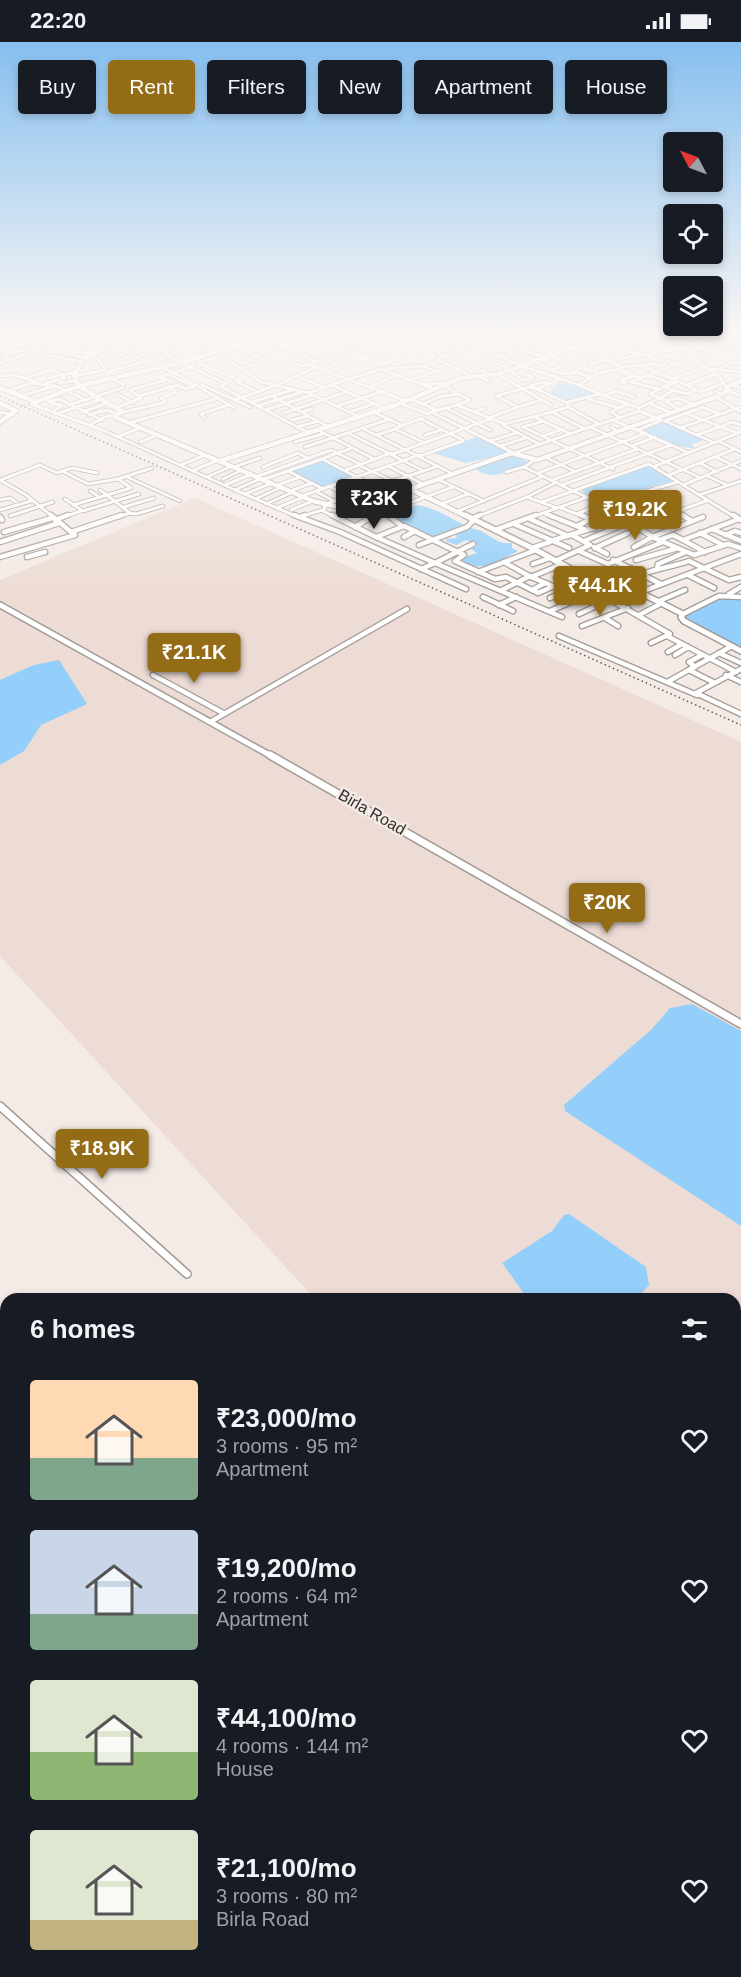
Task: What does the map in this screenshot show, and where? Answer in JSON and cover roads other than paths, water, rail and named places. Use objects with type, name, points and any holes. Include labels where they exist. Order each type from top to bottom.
[{"type":"street","points":[[78,420],[266,504],[340,532],[466,589]]},
{"type":"street","points":[[90,425],[101,420]]},
{"type":"street","points":[[125,420],[303,496],[324,506],[354,527],[399,548],[562,616]]},
{"type":"street","points":[[128,423],[135,420]]},
{"type":"street","points":[[285,420],[307,432]]},
{"type":"street","points":[[192,471],[347,420]]},
{"type":"street","points":[[364,420],[372,425]]},
{"type":"street","points":[[305,447],[386,420]]},
{"type":"street","points":[[388,420],[404,426]]},
{"type":"street","points":[[377,435],[418,420]]},
{"type":"street","points":[[276,508],[315,491],[463,441],[423,420]]},
{"type":"street","points":[[468,420],[490,430]]},
{"type":"street","points":[[346,470],[487,420]]},
{"type":"street","points":[[496,420],[538,444]]},
{"type":"street","points":[[475,435],[522,420]]},
{"type":"street","points":[[570,420],[701,478]]},
{"type":"street","points":[[593,420],[599,424]]},
{"type":"street","points":[[351,510],[612,420]]},
{"type":"street","points":[[614,420],[689,453]]},
{"type":"street","points":[[506,472],[645,420]]},
{"type":"street","points":[[637,430],[663,420]]},
{"type":"street","points":[[665,420],[741,452]]},
{"type":"street","points":[[680,428],[702,420]]},
{"type":"street","points":[[704,420],[738,434],[741,438]]},
{"type":"street","points":[[297,427],[318,421],[327,426]]},
{"type":"street","points":[[434,426],[447,421],[514,453],[535,460]]},
{"type":"street","points":[[571,434],[544,421],[522,427],[622,472]]},
{"type":"street","points":[[697,435],[733,422],[741,425]]},
{"type":"street","points":[[377,424],[425,443]]},
{"type":"street","points":[[611,427],[609,427],[617,431]]},
{"type":"street","points":[[117,437],[140,428]]},
{"type":"street","points":[[362,428],[419,455],[451,474]]},
{"type":"street","points":[[316,429],[350,449],[374,459]]},
{"type":"street","points":[[543,436],[563,429]]},
{"type":"street","points":[[425,435],[441,430]]},
{"type":"street","points":[[131,431],[147,439]]},
{"type":"street","points":[[490,441],[516,432]]},
{"type":"street","points":[[348,433],[424,471]]},
{"type":"street","points":[[538,473],[646,433]]},
{"type":"street","points":[[295,442],[324,434]]},
{"type":"street","points":[[655,466],[738,434]]},
{"type":"street","points":[[140,442],[158,435]]},
{"type":"street","points":[[632,446],[655,437]]},
{"type":"street","points":[[501,446],[525,438]]},
{"type":"street","points":[[562,485],[671,445]]},
{"type":"street","points":[[669,475],[741,445]]},
{"type":"street","points":[[235,490],[272,471],[345,446]]},
{"type":"street","points":[[261,478],[350,449]]},
{"type":"street","points":[[552,480],[638,449]]},
{"type":"street","points":[[331,450],[534,549],[626,599]]},
{"type":"street","points":[[263,468],[298,453],[314,462]]},
{"type":"street","points":[[181,465],[205,455]]},
{"type":"street","points":[[318,455],[376,487]]},
{"type":"street","points":[[545,457],[595,482]]},
{"type":"street","points":[[716,457],[741,469]]},
{"type":"street","points":[[207,477],[260,458]]},
{"type":"street","points":[[251,461],[272,471]]},
{"type":"street","points":[[683,485],[741,461]]},
{"type":"street","points":[[700,463],[717,472]]},
{"type":"street","points":[[0,480],[40,465],[57,473],[72,468],[97,473]]},
{"type":"street","points":[[542,502],[642,465],[655,466],[706,501],[740,520]]},
{"type":"street","points":[[388,466],[423,484]]},
{"type":"street","points":[[300,517],[334,501],[438,466]]},
{"type":"street","points":[[524,466],[602,504],[634,527]]},
{"type":"street","points":[[62,471],[88,484],[127,477],[152,468]]},
{"type":"street","points":[[223,478],[242,470]]},
{"type":"street","points":[[288,471],[323,489]]},
{"type":"street","points":[[225,485],[252,474]]},
{"type":"street","points":[[456,512],[544,476]]},
{"type":"street","points":[[707,476],[727,485]]},
{"type":"street","points":[[127,477],[180,501]]},
{"type":"street","points":[[245,494],[300,477]]},
{"type":"street","points":[[73,505],[132,488],[118,479]]},
{"type":"street","points":[[437,479],[484,501]]},
{"type":"street","points":[[0,480],[26,495],[39,508],[75,535],[0,557]]},
{"type":"street","points":[[699,495],[741,481]]},
{"type":"street","points":[[342,482],[365,491]]},
{"type":"street","points":[[576,514],[602,504],[626,501],[678,482]]},
{"type":"street","points":[[266,504],[312,483]]},
{"type":"street","points":[[419,545],[467,527],[472,520],[557,483]]},
{"type":"street","points":[[255,499],[278,485]]},
{"type":"street","points":[[330,486],[349,496]]},
{"type":"street","points":[[340,532],[370,520],[370,517],[453,487]]},
{"type":"street","points":[[100,490],[130,513]]},
{"type":"street","points":[[90,491],[98,496]]},
{"type":"street","points":[[315,491],[334,501]]},
{"type":"street","points":[[441,504],[468,494]]},
{"type":"street","points":[[500,494],[515,502]]},
{"type":"street","points":[[0,542],[81,511],[139,495]]},
{"type":"street","points":[[527,496],[591,519]]},
{"type":"street","points":[[647,496],[692,521]]},
{"type":"street","points":[[495,530],[588,497]]},
{"type":"street","points":[[0,500],[10,498],[16,502]]},
{"type":"street","points":[[124,507],[154,498]]},
{"type":"street","points":[[65,499],[81,511]]},
{"type":"street","points":[[0,510],[31,501]]},
{"type":"street","points":[[291,510],[312,501]]},
{"type":"street","points":[[626,501],[642,512],[653,516],[675,512],[706,501]]},
{"type":"street","points":[[18,528],[10,517],[53,502]]},
{"type":"street","points":[[324,506],[337,505],[370,517]]},
{"type":"street","points":[[71,532],[130,513],[136,514],[163,506]]},
{"type":"street","points":[[642,512],[655,507]]},
{"type":"street","points":[[577,526],[606,513],[618,516],[636,508]]},
{"type":"street","points":[[383,512],[402,526],[434,539],[464,556],[456,562],[478,572],[495,579],[506,577],[538,593],[555,585]]},
{"type":"street","points":[[544,513],[586,530]]},
{"type":"street","points":[[634,546],[703,517]]},
{"type":"street","points":[[530,519],[584,541],[607,554]]},
{"type":"street","points":[[4,532],[55,520]]},
{"type":"street","points":[[672,545],[740,520]]},
{"type":"street","points":[[584,541],[627,523]]},
{"type":"street","points":[[514,524],[568,548]]},
{"type":"street","points":[[376,537],[402,526]]},
{"type":"street","points":[[453,583],[552,541],[596,528]]},
{"type":"street","points":[[640,529],[694,555]]},
{"type":"street","points":[[712,529],[741,541]]},
{"type":"street","points":[[404,537],[415,531]]},
{"type":"street","points":[[725,535],[735,531],[741,533]]},
{"type":"street","points":[[595,548],[627,533]]},
{"type":"street","points":[[700,533],[723,545]]},
{"type":"street","points":[[579,551],[608,564],[673,535],[705,552]]},
{"type":"street","points":[[421,569],[473,544]]},
{"type":"street","points":[[642,574],[657,569],[661,571],[694,555],[723,545],[730,544],[741,548]]},
{"type":"street","points":[[502,591],[589,545]]},
{"type":"street","points":[[38,546],[50,555]]},
{"type":"street","points":[[385,554],[399,548]]},
{"type":"street","points":[[636,560],[678,548]]},
{"type":"street","points":[[27,557],[45,552]]},
{"type":"street","points":[[657,569],[657,564],[686,552]]},
{"type":"street","points":[[677,555],[729,580],[741,577]]},
{"type":"street","points":[[618,603],[640,592],[741,555]]},
{"type":"street","points":[[613,560],[661,584]]},
{"type":"street","points":[[532,564],[555,561]]},
{"type":"street","points":[[504,562],[545,583],[572,593],[586,587],[597,591],[670,634],[651,643]]},
{"type":"street","points":[[594,583],[631,568]]},
{"type":"street","points":[[669,568],[714,588]]},
{"type":"street","points":[[556,578],[574,572]]},
{"type":"street","points":[[609,577],[683,614]]},
{"type":"street","points":[[532,590],[545,583]]},
{"type":"street","points":[[683,614],[706,601],[728,595],[741,588]]},
{"type":"street","points":[[639,615],[685,590]]},
{"type":"street","points":[[559,606],[549,599],[566,591]]},
{"type":"street","points":[[550,611],[597,591]]},
{"type":"street","points":[[728,595],[741,597]]},
{"type":"street","points":[[483,597],[513,611]]},
{"type":"street","points":[[500,605],[516,597]]},
{"type":"street","points":[[579,614],[611,599]]},
{"type":"street","name":"Birla Road","points":[[0,605],[369,810],[741,1024]]},
{"type":"street","points":[[582,626],[628,608]]},
{"type":"street","points":[[210,722],[407,609]]},
{"type":"street","points":[[683,614],[681,617],[684,621],[740,652]]},
{"type":"street","points":[[605,618],[618,626]]},
{"type":"street","points":[[559,636],[741,714]]},
{"type":"street","points":[[667,636],[710,659],[739,670]]},
{"type":"street","points":[[668,652],[682,644]]},
{"type":"street","points":[[669,681],[732,646]]},
{"type":"street","points":[[675,655],[688,647]]},
{"type":"street","points":[[727,657],[740,652]]},
{"type":"street","points":[[735,660],[740,652]]},
{"type":"street","points":[[719,653],[741,663]]},
{"type":"street","points":[[695,667],[689,662],[702,655]]},
{"type":"street","points":[[689,670],[713,682]]},
{"type":"street","points":[[697,695],[697,692],[713,682],[739,670]]},
{"type":"street","points":[[153,675],[223,713]]},
{"type":"street","points":[[726,675],[741,682]]},
{"type":"street","points":[[0,1106],[187,1274]]},
{"type":"water","points":[[657,422],[699,436],[702,441],[692,444],[694,448],[681,446],[659,439],[642,428]]},
{"type":"water","points":[[476,437],[509,451],[505,454],[466,463],[433,453]]},
{"type":"water","points":[[508,456],[515,456],[528,462],[494,475],[487,475],[475,468]]},
{"type":"water","points":[[323,461],[354,475],[319,488],[312,481],[302,480],[287,472],[289,469]]},
{"type":"water","points":[[648,466],[672,481],[605,500],[583,493],[582,487],[637,467]]},
{"type":"water","points":[[414,505],[436,511],[500,542],[512,543],[512,548],[518,551],[489,565],[475,566],[458,562],[457,559],[477,553],[470,548],[476,547],[475,544],[466,540],[456,545],[446,541],[446,539],[457,538],[456,535],[464,528],[432,537],[390,516],[411,509]]},
{"type":"water","points":[[723,597],[741,598],[741,647],[684,620],[683,615]]},
{"type":"water","points":[[59,660],[87,704],[41,725],[24,751],[0,765],[0,680],[34,665]]},
{"type":"water","points":[[692,1004],[741,1031],[741,1226],[565,1111],[564,1105],[652,1029],[670,1008]]},
{"type":"water","points":[[569,1214],[646,1267],[649,1285],[642,1293],[524,1293],[502,1263],[552,1231],[564,1215]]},
{"type":"railway","points":[[55,420],[741,725]]}]
